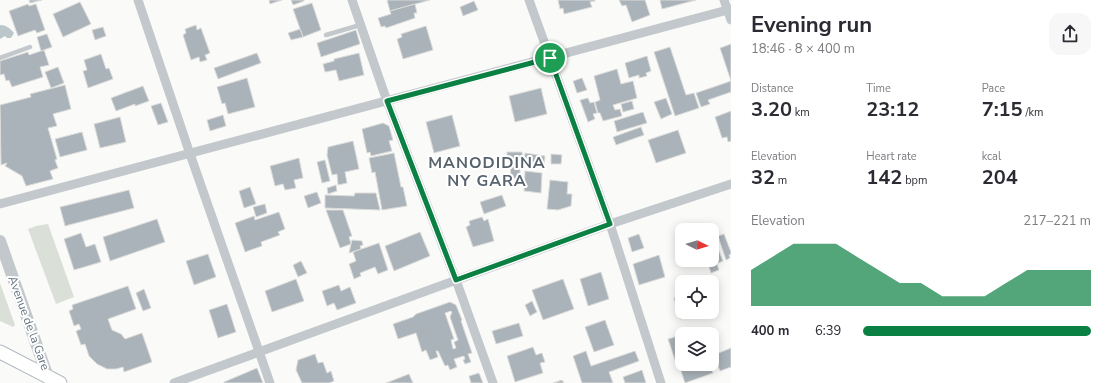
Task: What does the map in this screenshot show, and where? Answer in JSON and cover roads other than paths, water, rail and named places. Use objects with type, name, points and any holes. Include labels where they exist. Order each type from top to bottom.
[{"type":"main road","points":[[0,352],[49,380],[60,383]]},
{"type":"street","points":[[138,0],[270,383]]},
{"type":"street","points":[[352,0],[387,101],[456,280],[493,383]]},
{"type":"street","points":[[529,0],[610,224],[661,383]]},
{"type":"street","points":[[724,0],[729,10],[731,20]]},
{"type":"street","points":[[0,204],[729,10]]},
{"type":"street","points":[[174,383],[610,224],[731,184]]},
{"type":"street","name":"Avenue de la Gare","points":[[0,241],[49,380]]},
{"type":"lane","points":[[326,35],[360,25]]},
{"type":"lane","points":[[0,58],[30,47]]},
{"type":"district","name":"MANODIDINA NY GARA","points":[[487,172]]}]
